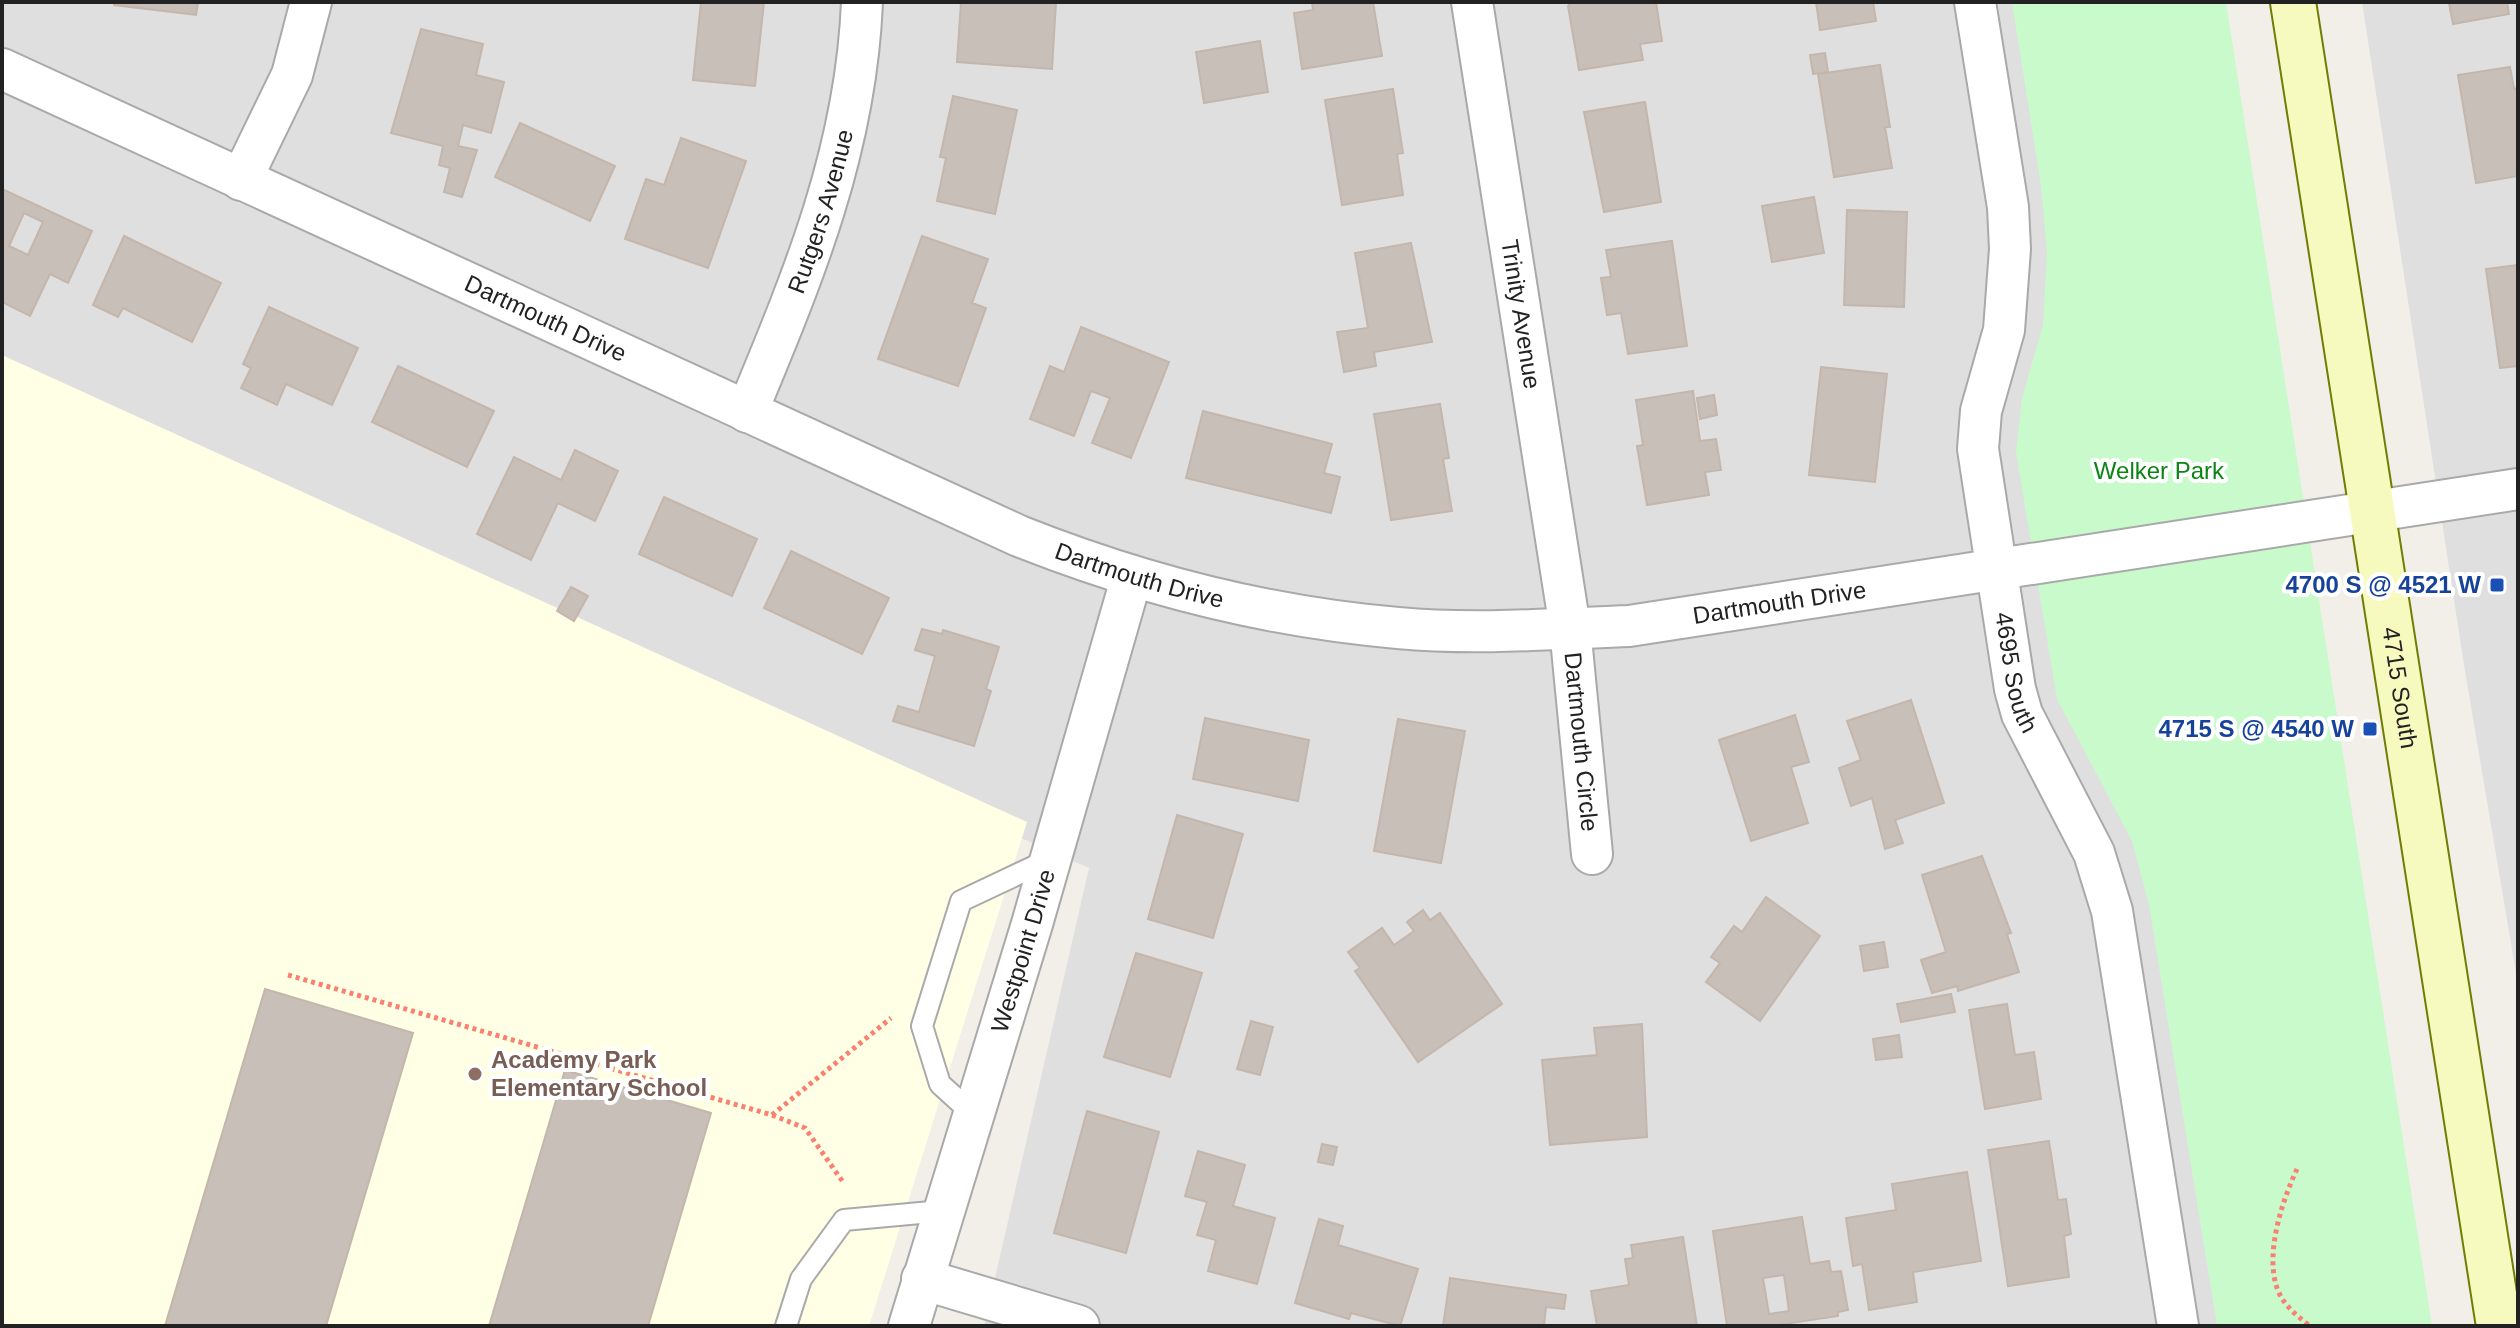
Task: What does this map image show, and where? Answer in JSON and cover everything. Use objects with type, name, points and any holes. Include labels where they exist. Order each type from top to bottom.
[{"type":"main road","name":"4715 South","points":[[2293,2],[2499,1326]]},
{"type":"street","points":[[241,180],[292,75],[311,2]]},
{"type":"street","name":"Rutgers Avenue","points":[[747,412],[811,257],[829,201],[855,75],[862,2]]},
{"type":"street","name":"Trinity Avenue","points":[[1472,2],[1570,628]]},
{"type":"street","name":"4695 South","points":[[1975,2],[2008,207],[2010,249],[2004,330],[1978,427],[1985,498],[2015,689],[2022,714],[2094,853],[2112,911],[2178,1326]]},
{"type":"street","name":"Dartmouth Drive","points":[[2,69],[1019,536],[1132,576],[1269,610],[1399,628],[1629,626],[2518,489]]},
{"type":"street","name":"Westpoint Drive","points":[[909,1326],[1132,576]]},
{"type":"street","name":"Dartmouth Circle","points":[[1570,628],[1592,854]]},
{"type":"street","points":[[922,1279],[1079,1326]]},
{"type":"lane","points":[[973,1114],[940,1084],[922,1026],[961,901],[1050,859]]},
{"type":"lane","points":[[786,1326],[801,1279],[844,1220],[942,1211]]},
{"type":"path","points":[[288,975],[772,1115],[805,1128],[843,1182]]},
{"type":"path","points":[[772,1115],[901,1010]]},
{"type":"path","points":[[2297,1169],[2288,1188],[2274,1252],[2276,1287],[2289,1309],[2310,1326]]},
{"type":"shaded area","points":[[2,2],[2018,2],[2229,1326],[984,1326],[1089,868],[2,387]]},
{"type":"shaded area","points":[[2362,2],[2518,2],[2518,985],[2464,665]]},
{"type":"shaded area","name":"Academy Park Elementary School","points":[[2,355],[1027,822],[869,1326],[2,1326]]},
{"type":"green space","name":"Welker Park","points":[[2012,2],[2226,2],[2432,1326],[2217,1326],[2149,905],[2132,841],[2057,699],[2016,452],[2022,398],[2043,325],[2047,252],[2041,186]]},
{"type":"building","points":[[114,2],[198,2],[196,15],[114,5]]},
{"type":"building","points":[[701,2],[764,2],[755,86],[693,80]]},
{"type":"building","points":[[961,2],[1056,2],[1052,69],[957,62]]},
{"type":"building","points":[[1312,2],[1373,2],[1382,56],[1302,69],[1294,13],[1313,10]]},
{"type":"building","points":[[1572,2],[1656,2],[1662,41],[1640,44],[1643,60],[1579,70],[1568,6]]},
{"type":"building","points":[[1816,2],[1873,2],[1876,21],[1820,30]]},
{"type":"building","points":[[2443,2],[2507,2],[2509,14],[2453,24],[2449,3]]},
{"type":"building","points":[[421,29],[483,44],[476,75],[504,82],[491,133],[463,125],[458,146],[477,150],[462,197],[444,192],[450,168],[439,165],[443,146],[391,133]]},
{"type":"building","points":[[1260,41],[1268,92],[1204,103],[1196,52]]},
{"type":"building","points":[[1825,53],[1828,72],[1813,74],[1810,55]]},
{"type":"building","points":[[1880,65],[1890,127],[1885,127],[1892,168],[1834,177],[1818,74]]},
{"type":"building","points":[[2510,67],[2514,89],[2518,88],[2518,176],[2476,183],[2458,75]]},
{"type":"building","points":[[1393,89],[1403,153],[1397,154],[1403,195],[1342,205],[1325,100]]},
{"type":"building","points":[[953,96],[1017,110],[995,214],[937,201],[946,158],[940,157]]},
{"type":"building","points":[[1645,102],[1661,202],[1604,212],[1584,112]]},
{"type":"building","points":[[520,123],[615,166],[590,221],[495,177]]},
{"type":"building","points":[[681,138],[746,161],[708,268],[625,239],[646,179],[664,185]]},
{"type":"building","points":[[2,189],[92,231],[68,283],[50,274],[30,316],[2,302]],"holes":[[[24,213],[43,222],[28,255],[9,246]]]},
{"type":"building","points":[[1814,197],[1824,253],[1772,262],[1762,206]]},
{"type":"building","points":[[1847,210],[1907,212],[1904,307],[1844,305]]},
{"type":"building","points":[[124,236],[221,283],[192,342],[123,308],[118,317],[93,305]]},
{"type":"building","points":[[922,236],[988,259],[972,303],[986,308],[958,386],[878,359]]},
{"type":"building","points":[[1672,241],[1687,346],[1628,354],[1621,313],[1607,315],[1601,278],[1611,277],[1606,250]]},
{"type":"building","points":[[1411,243],[1432,342],[1374,352],[1376,366],[1344,372],[1337,332],[1368,328],[1355,253]]},
{"type":"building","points":[[2518,265],[2518,366],[2500,368],[2486,269]]},
{"type":"building","points":[[269,307],[358,348],[332,405],[286,384],[277,405],[241,388],[251,368],[243,364]]},
{"type":"building","points":[[1081,327],[1169,362],[1131,458],[1092,443],[1110,398],[1091,391],[1074,436],[1030,419],[1050,366],[1064,372]]},
{"type":"building","points":[[398,366],[494,411],[467,467],[372,422]]},
{"type":"building","points":[[1821,367],[1887,374],[1875,482],[1809,475]]},
{"type":"building","points":[[1693,391],[1700,441],[1716,439],[1721,470],[1705,472],[1709,495],[1647,505],[1637,446],[1643,445],[1636,400]]},
{"type":"building","points":[[1714,395],[1717,415],[1700,419],[1697,398]]},
{"type":"building","points":[[1440,404],[1449,458],[1443,459],[1452,511],[1391,520],[1374,414]]},
{"type":"building","points":[[1203,411],[1332,444],[1324,473],[1340,477],[1331,513],[1186,478]]},
{"type":"building","points":[[575,450],[618,471],[595,521],[558,503],[531,560],[477,534],[514,457],[561,480]]},
{"type":"building","points":[[664,497],[757,539],[732,596],[639,554]]},
{"type":"building","points":[[791,551],[889,598],[862,654],[764,608]]},
{"type":"building","points":[[571,587],[588,596],[574,621],[557,611]]},
{"type":"building","points":[[922,629],[942,634],[943,630],[999,647],[986,689],[991,691],[974,746],[893,721],[898,706],[919,712],[935,656],[915,650]]},
{"type":"building","points":[[1911,700],[1944,803],[1895,820],[1903,843],[1885,849],[1872,798],[1851,806],[1839,768],[1861,760],[1847,721]]},
{"type":"building","points":[[1795,715],[1809,762],[1791,767],[1808,823],[1751,841],[1719,740]]},
{"type":"building","points":[[1205,718],[1309,740],[1298,801],[1193,779]]},
{"type":"building","points":[[1398,719],[1465,731],[1441,863],[1374,851]]},
{"type":"building","points":[[1177,815],[1243,834],[1213,938],[1148,919]]},
{"type":"building","points":[[1982,856],[2011,933],[2007,934],[2019,972],[1958,991],[1957,986],[1932,993],[1921,960],[1946,952],[1922,875]]},
{"type":"building","points":[[1766,897],[1820,936],[1760,1021],[1706,982],[1720,963],[1711,957],[1734,926],[1742,932]]},
{"type":"building","points":[[1423,910],[1430,920],[1440,913],[1502,1004],[1418,1062],[1355,971],[1360,968],[1348,952],[1382,928],[1394,945],[1414,931],[1407,922]]},
{"type":"building","points":[[1884,942],[1888,967],[1864,971],[1860,946]]},
{"type":"building","points":[[1136,953],[1202,973],[1170,1077],[1104,1057]]},
{"type":"building","points":[[265,989],[413,1033],[326,1326],[165,1326]]},
{"type":"building","points":[[1951,994],[1955,1012],[1901,1022],[1897,1004]]},
{"type":"building","points":[[2007,1004],[2015,1055],[2034,1052],[2041,1099],[1985,1109],[1969,1010]]},
{"type":"building","points":[[1251,1021],[1273,1027],[1260,1075],[1237,1069]]},
{"type":"building","points":[[1642,1024],[1647,1137],[1550,1145],[1542,1060],[1597,1055],[1594,1028]]},
{"type":"building","points":[[1899,1035],[1902,1057],[1876,1060],[1873,1039]]},
{"type":"building","points":[[565,1070],[711,1113],[648,1326],[489,1326]]},
{"type":"building","points":[[1087,1111],[1159,1132],[1126,1253],[1054,1233]]},
{"type":"building","points":[[2049,1141],[2058,1200],[2066,1199],[2071,1234],[2064,1236],[2069,1277],[2008,1286],[1988,1150]]},
{"type":"building","points":[[1322,1144],[1337,1147],[1333,1165],[1318,1162]]},
{"type":"building","points":[[1198,1151],[1245,1165],[1233,1206],[1275,1218],[1257,1284],[1208,1271],[1216,1240],[1197,1235],[1207,1202],[1185,1196]]},
{"type":"building","points":[[1967,1172],[1981,1261],[1913,1272],[1917,1302],[1869,1310],[1862,1264],[1853,1266],[1846,1218],[1896,1210],[1892,1184]]},
{"type":"building","points":[[1802,1217],[1810,1264],[1829,1261],[1831,1272],[1841,1271],[1848,1310],[1838,1312],[1838,1316],[1772,1326],[1727,1326],[1713,1231]],"holes":[[[1784,1275],[1789,1311],[1769,1314],[1763,1278]]]},
{"type":"building","points":[[1319,1219],[1343,1226],[1338,1245],[1418,1269],[1400,1326],[1351,1313],[1349,1319],[1295,1303]]},
{"type":"building","points":[[1683,1237],[1697,1326],[1597,1326],[1591,1291],[1629,1285],[1625,1259],[1633,1258],[1631,1245]]},
{"type":"building","points":[[1450,1278],[1566,1295],[1564,1309],[1546,1307],[1544,1326],[1443,1326]]},
{"type":"place","name":"4700 S @ 4521 W","points":[[2497,585]]},
{"type":"place","name":"4715 S @ 4540 W","points":[[2370,729]]},
{"type":"place","name":"Academy Park Elementary School","points":[[475,1074]]}]
